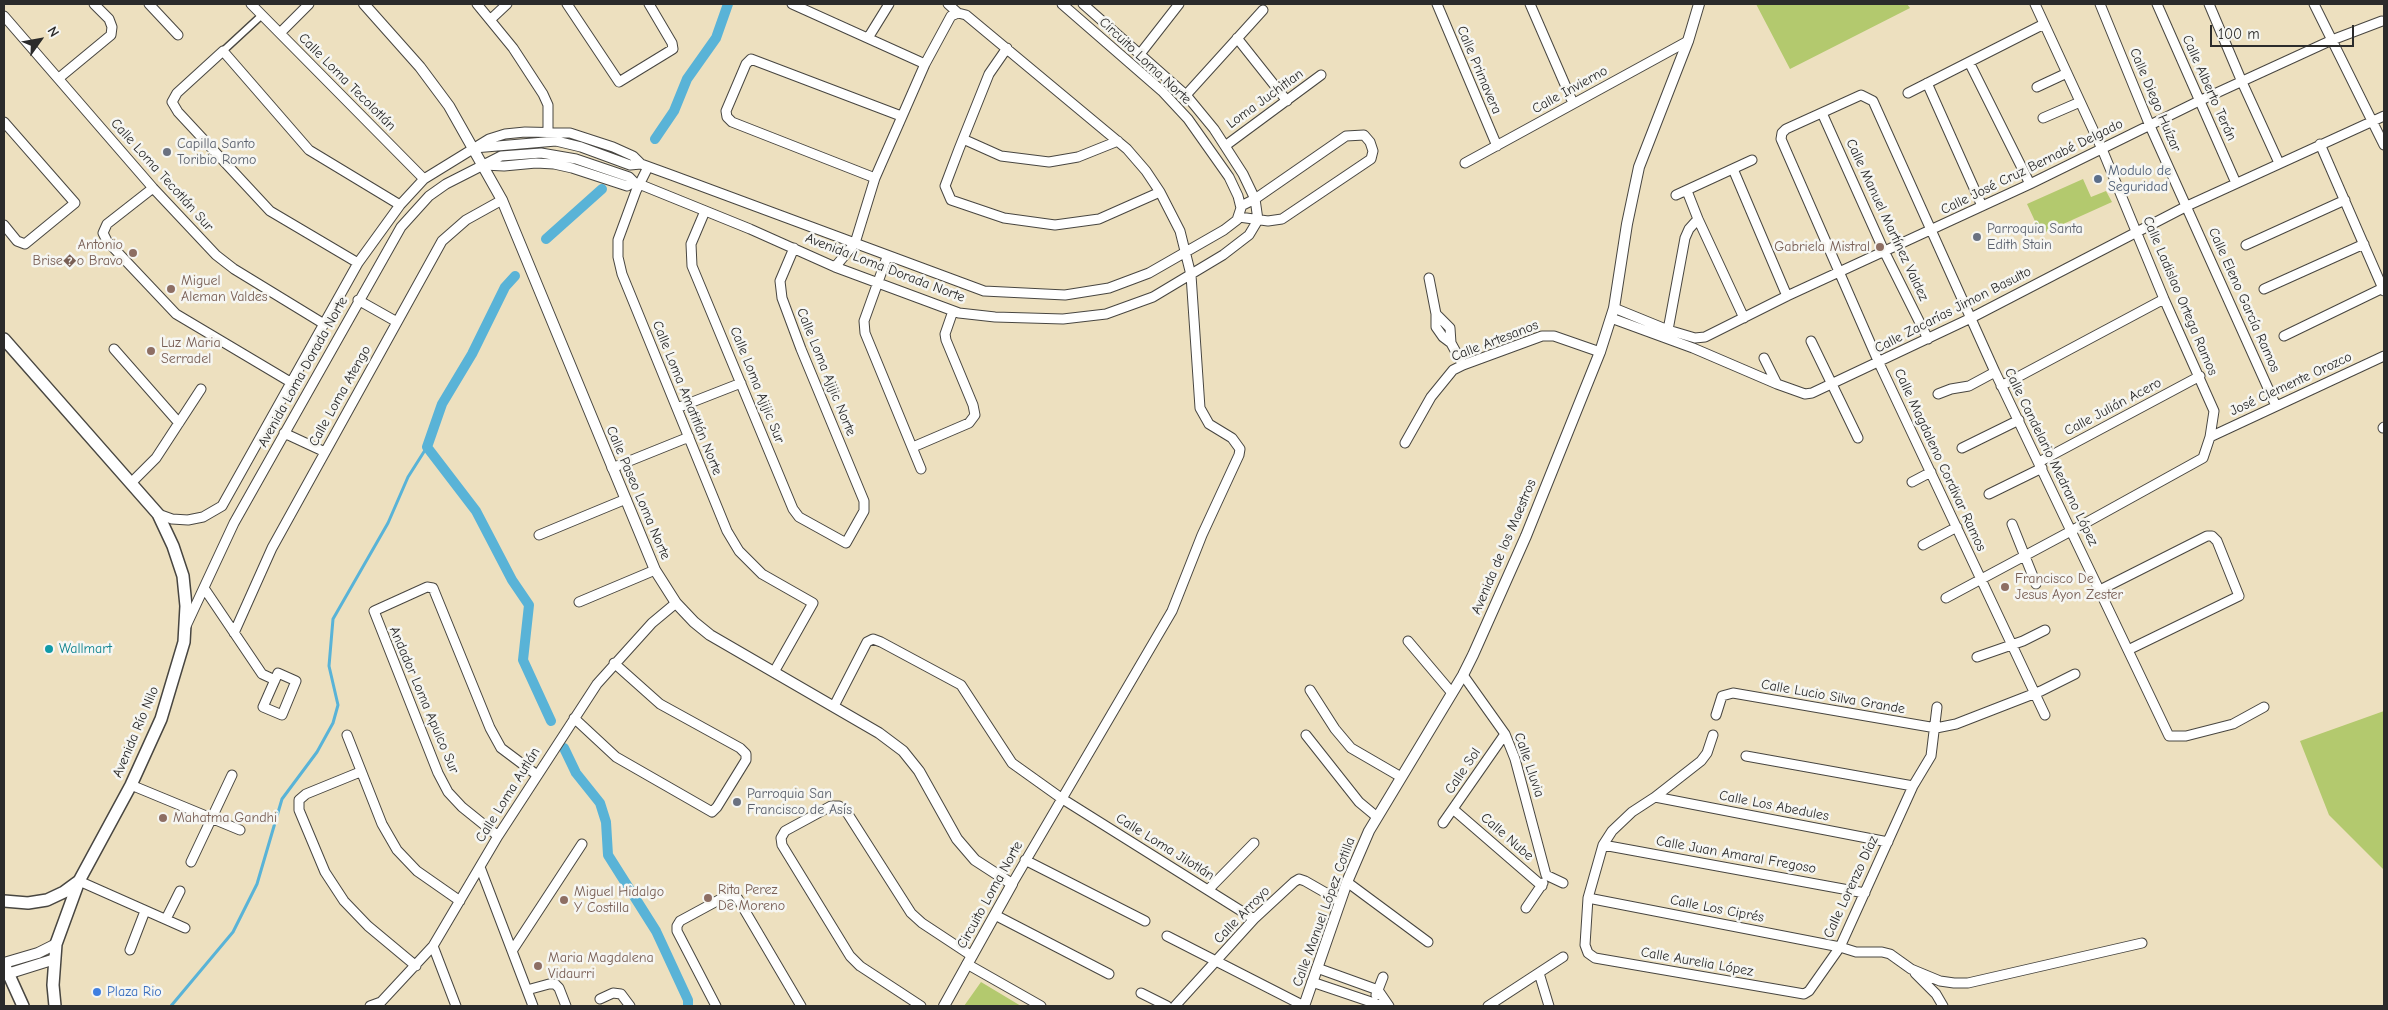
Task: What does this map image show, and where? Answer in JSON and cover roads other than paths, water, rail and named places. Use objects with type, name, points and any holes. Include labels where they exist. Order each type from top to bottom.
[{"type":"main road","name":"Avenida Río Nilo","points":[[4,339],[158,514],[173,546],[183,576],[186,626],[174,679],[161,719],[131,785],[79,881],[56,944],[54,958],[55,1006]]},
{"type":"main road","points":[[4,901],[28,904],[47,900],[64,892],[79,881]]},
{"type":"main road","points":[[5,969],[23,1006]]},
{"type":"street","points":[[59,78],[111,35],[112,27],[109,19],[94,4]]},
{"type":"street","points":[[149,4],[178,35]]},
{"type":"street","name":"Calle Loma Tecolotlán","points":[[251,4],[424,179]]},
{"type":"street","points":[[280,33],[309,4]]},
{"type":"street","name":"Calle Paseo Loma Norte","points":[[364,4],[420,67],[449,106],[484,165],[502,200],[654,570],[676,603],[694,622],[710,634],[880,733],[903,751],[919,771],[957,839],[975,860],[1012,884]]},
{"type":"street","points":[[477,4],[514,48],[543,94],[548,105],[548,131]]},
{"type":"street","points":[[491,20],[507,4]]},
{"type":"street","points":[[567,4],[619,82],[673,49],[672,43],[649,4]]},
{"type":"street","points":[[792,4],[925,64]]},
{"type":"street","points":[[868,38],[889,4]]},
{"type":"street","name":"Circuito Loma Norte","points":[[944,1006],[1025,860],[1135,678],[1172,611],[1202,535],[1239,455],[1237,444],[1232,438],[1209,424],[1200,408],[1191,275],[1180,231],[1160,192],[1146,171],[1118,141],[966,15],[958,13],[948,4]]},
{"type":"street","name":"Circuito Loma Norte","points":[[1062,4],[1162,91],[1188,119],[1229,177],[1241,206]]},
{"type":"street","points":[[1140,54],[1179,4]]},
{"type":"street","name":"Calle Primavera","points":[[1437,4],[1497,146]]},
{"type":"street","points":[[1530,4],[1573,103]]},
{"type":"street","name":"Avenida de los Maestros","points":[[1401,777],[1463,675],[1526,536],[1600,352],[1612,313],[1637,175],[1688,41],[1699,4]]},
{"type":"street","name":"Calle Ladislao Ortega Ramos","points":[[1946,598],[2203,458],[2210,437],[2214,410],[2164,299],[2102,149],[2035,4]]},
{"type":"street","name":"Calle Diego Huízar","points":[[2100,4],[2150,126],[2187,206]]},
{"type":"street","name":"Calle Alberto Terán","points":[[2157,4],[2236,183]]},
{"type":"street","points":[[2209,4],[2279,163]]},
{"type":"street","points":[[2314,4],[2374,121],[2384,145]]},
{"type":"street","points":[[1082,21],[1086,7]]},
{"type":"street","name":"Circuito Loma Norte","points":[[1086,7],[1186,95],[1225,146],[1255,199],[1258,220]]},
{"type":"street","points":[[1186,95],[1263,10]]},
{"type":"street","points":[[835,267],[855,243],[876,178],[901,116],[925,64],[951,16],[958,13]]},
{"type":"street","points":[[262,15],[177,93],[172,102],[178,112],[270,211],[358,263]]},
{"type":"street","name":"Calle Loma Tecotlán Sur","points":[[4,16],[153,188],[216,255],[234,269],[324,324]]},
{"type":"street","name":"Calle José Cruz Bernabé Delgado","points":[[1695,338],[1705,337],[1787,296],[2030,184],[2199,101],[2332,40],[2382,21]]},
{"type":"street","points":[[1908,92],[2044,24]]},
{"type":"street","points":[[1237,38],[1287,101]]},
{"type":"street","name":"Calle Invierno","points":[[1465,163],[1688,41]]},
{"type":"street","points":[[1006,48],[989,74],[945,186],[951,200],[1004,218],[1055,225],[1099,218],[1160,192]]},
{"type":"street","points":[[222,51],[309,150],[400,204]]},
{"type":"street","points":[[876,178],[732,122],[727,117],[726,112],[746,64],[751,59],[901,116]]},
{"type":"street","points":[[1969,62],[2030,184]]},
{"type":"street","points":[[2038,87],[2067,73]]},
{"type":"street","name":"Loma Juchitlan","points":[[1225,146],[1321,75]]},
{"type":"street","points":[[1927,83],[1982,206]]},
{"type":"street","name":"Calle Candelario Medrano López","points":[[1822,112],[1861,95],[1868,97],[1872,101],[2001,386],[2019,420],[2169,736],[2186,736],[2233,724],[2264,707]]},
{"type":"street","points":[[2044,118],[2080,102]]},
{"type":"street","name":"Calle Magdaleno Cordivar Ramos","points":[[1822,112],[1782,133],[1781,139],[1879,363],[2046,715]]},
{"type":"street","name":"Calle Manuel Martínez Valdez","points":[[1822,112],[1884,251],[1928,339]]},
{"type":"street","name":"Calle Zacarías Jimon Basulto","points":[[1612,313],[1777,384],[1805,394],[1812,393],[1971,318],[2187,206],[2384,116]]},
{"type":"street","points":[[4,122],[75,203],[25,244],[21,244],[4,225]]},
{"type":"street","name":"Avenida Loma Dorada Norte","points":[[158,514],[172,519],[188,520],[203,517],[222,506],[358,263],[400,204],[424,179],[474,148],[505,134],[548,131],[570,133],[595,140],[634,156],[644,165]]},
{"type":"street","points":[[1185,252],[1224,230],[1239,218],[1241,206],[1255,199],[1346,136],[1364,135],[1370,142],[1373,152],[1371,159],[1282,219],[1268,221],[1239,218]]},
{"type":"street","points":[[963,139],[1001,156],[1050,162],[1078,157],[1118,141]]},
{"type":"street","name":"Avenida Loma Dorada Norte","points":[[474,148],[556,141],[581,147],[630,165],[644,165],[984,291],[1065,295],[1109,288],[1149,274],[1185,252]]},
{"type":"street","points":[[2284,336],[2384,289],[2320,144]]},
{"type":"street","name":"Avenida Loma Dorada Norte","points":[[186,626],[234,523],[392,239],[416,209],[446,184],[501,156],[559,154],[629,177],[636,183],[794,248],[835,267],[953,311],[995,317],[1063,319],[1106,314],[1153,297],[1191,275]]},
{"type":"street","points":[[1676,194],[1752,160]]},
{"type":"street","name":"Calle Loma Amatitlán Norte","points":[[644,165],[636,183],[618,240],[618,257],[622,274],[727,531],[739,551],[762,574],[813,603],[774,672]]},
{"type":"street","points":[[1733,169],[1787,296]]},
{"type":"street","points":[[153,188],[107,224],[103,233],[107,241],[176,314],[292,383]]},
{"type":"street","points":[[1688,190],[1698,219],[1744,318]]},
{"type":"street","name":"Calle Loma Atengo","points":[[234,633],[258,575],[442,240],[466,220],[502,200]]},
{"type":"street","points":[[2246,245],[2344,200]]},
{"type":"street","name":"Calle Eleno García Ramos","points":[[2187,206],[2276,406]]},
{"type":"street","name":"Calle Loma Ajijic Sur","points":[[705,211],[691,244],[692,266],[793,509],[799,517],[846,543]]},
{"type":"street","points":[[1668,330],[1685,238],[1688,229],[1698,219]]},
{"type":"street","points":[[1191,275],[1223,255],[1249,234],[1254,229],[1258,220]]},
{"type":"street","points":[[2264,289],[2364,244]]},
{"type":"street","name":"Calle Loma Ajijic Norte","points":[[794,248],[780,281],[782,298],[800,350],[865,506],[846,543]]},
{"type":"street","points":[[887,256],[864,321],[865,333],[921,469]]},
{"type":"street","points":[[1429,278],[1436,314],[1436,327],[1443,337],[1451,343],[1464,365]]},
{"type":"street","points":[[2001,386],[2164,299]]},
{"type":"street","points":[[358,300],[397,322]]},
{"type":"street","points":[[913,448],[969,423],[975,415],[974,405],[946,340],[945,334],[953,311]]},
{"type":"street","points":[[1612,313],[1695,338],[1693,348]]},
{"type":"street","name":"Calle Artesanos","points":[[1405,443],[1431,397],[1454,370],[1464,365],[1548,335],[1590,347],[1600,352]]},
{"type":"street","points":[[1811,342],[1858,438]]},
{"type":"street","points":[[114,349],[179,423]]},
{"type":"street","name":"José Clemente Orozco","points":[[2210,437],[2384,356]]},
{"type":"street","points":[[1764,358],[1777,384]]},
{"type":"street","points":[[1938,394],[1951,389],[1970,386],[1995,372]]},
{"type":"street","name":"Calle Julián Acero","points":[[1989,494],[2200,376]]},
{"type":"street","points":[[677,408],[741,383]]},
{"type":"street","points":[[130,483],[156,458],[201,389]]},
{"type":"street","points":[[1962,448],[2019,420]]},
{"type":"street","points":[[284,433],[325,452]]},
{"type":"street","points":[[612,468],[689,437]]},
{"type":"street","points":[[1912,482],[1931,472]]},
{"type":"street","points":[[539,536],[626,499]]},
{"type":"street","points":[[2012,524],[2036,584]]},
{"type":"street","points":[[1923,545],[1957,526]]},
{"type":"street","points":[[2100,590],[2207,536],[2212,536],[2217,541],[2239,596],[2128,650]]},
{"type":"street","points":[[578,602],[654,570]]},
{"type":"street","points":[[204,588],[262,674],[275,680]]},
{"type":"street","name":"Andador Loma Apulco Sur","points":[[498,836],[462,807],[448,792],[438,773],[374,611],[426,588],[433,588],[500,748],[537,775]]},
{"type":"street","name":"Calle Loma Autlán","points":[[370,1006],[382,1004],[433,946],[498,836],[574,718],[593,682],[652,623],[676,603]]},
{"type":"street","points":[[1977,657],[2045,630]]},
{"type":"street","name":"Calle Loma Jilotlán","points":[[834,706],[867,642],[873,639],[961,685],[1008,758],[1062,798],[1254,919]]},
{"type":"street","points":[[1408,641],[1452,694]]},
{"type":"street","points":[[574,718],[616,757],[712,812],[746,760],[746,754],[740,748],[660,704],[614,663]]},
{"type":"street","points":[[278,673],[296,681],[282,715],[263,707],[275,680],[278,673]]},
{"type":"street","points":[[1936,728],[1956,724],[2034,693],[2075,674]]},
{"type":"street","name":"Calle Lluvia","points":[[1463,675],[1505,734],[1515,759],[1546,875]]},
{"type":"street","points":[[1310,690],[1335,729],[1351,748],[1401,777]]},
{"type":"street","name":"Calle Lucio Silva Grande","points":[[1716,715],[1722,696],[1726,693],[1936,728]]},
{"type":"street","name":"Calle Lorenzo Díaz","points":[[1804,994],[1810,991],[1840,947],[1913,786],[1931,756],[1936,728],[1937,707]]},
{"type":"street","name":"Calle Sol","points":[[1443,823],[1505,734]]},
{"type":"street","points":[[347,735],[382,824],[397,850],[417,871],[460,901]]},
{"type":"street","points":[[1306,735],[1359,802],[1377,817]]},
{"type":"street","points":[[1588,898],[1602,845],[1612,831],[1625,818],[1701,761],[1707,753],[1713,735]]},
{"type":"street","points":[[1746,756],[1913,786]]},
{"type":"street","points":[[360,772],[306,794],[299,800],[299,810],[325,872],[344,901],[368,926],[416,966]]},
{"type":"street","points":[[191,862],[232,775]]},
{"type":"street","name":"Calle Manuel López Cotilla","points":[[1304,1006],[1347,882],[1369,831],[1401,777]]},
{"type":"street","points":[[131,785],[240,830]]},
{"type":"street","name":"Calle Los Abedules","points":[[1655,797],[1888,842]]},
{"type":"street","points":[[921,1006],[860,966],[850,956],[782,845],[781,838],[785,831],[831,806],[839,806],[846,811],[911,913],[970,960],[1041,1006]]},
{"type":"street","name":"Calle Nube","points":[[1454,809],[1542,886]]},
{"type":"street","points":[[1208,890],[1254,843]]},
{"type":"street","points":[[512,951],[582,844]]},
{"type":"street","name":"Calle Juan Amaral Fregoso","points":[[1602,845],[1865,893]]},
{"type":"street","points":[[1025,860],[1145,921]]},
{"type":"street","points":[[480,867],[533,1006]]},
{"type":"street","points":[[1526,908],[1542,886],[1546,875],[1564,883]]},
{"type":"street","name":"Calle Arroyo","points":[[1175,1006],[1217,962],[1254,919],[1299,879],[1340,901]]},
{"type":"street","points":[[79,881],[185,928]]},
{"type":"street","points":[[1347,882],[1428,942]]},
{"type":"street","points":[[166,919],[180,891]]},
{"type":"street","points":[[716,1006],[677,931],[677,926],[680,922],[728,895],[734,895],[800,1006]]},
{"type":"street","name":"Calle Los Ciprés","points":[[1588,898],[1840,947],[1856,952],[1890,954],[1911,969]]},
{"type":"street","name":"Calle Aurelia López","points":[[1588,898],[1585,945],[1588,953],[1595,958],[1804,994]]},
{"type":"street","points":[[130,950],[145,910]]},
{"type":"street","points":[[995,915],[1108,974]]},
{"type":"street","points":[[1166,936],[1304,1006]]},
{"type":"street","points":[[1911,969],[1940,980],[1968,983],[2142,943]]},
{"type":"street","points":[[5,969],[56,944]]},
{"type":"street","points":[[433,946],[456,1006]]},
{"type":"street","points":[[5,969],[54,958]]},
{"type":"street","points":[[1488,1006],[1563,958]]},
{"type":"street","points":[[1317,968],[1378,990],[1389,1006]]},
{"type":"street","points":[[1911,969],[1936,994],[1943,1006]]},
{"type":"street","points":[[1539,973],[1549,1006]]},
{"type":"street","points":[[1312,982],[1376,1005],[1378,990],[1383,976]]},
{"type":"street","points":[[527,990],[555,984],[559,988],[566,1006]]},
{"type":"street","points":[[600,999],[613,993],[621,994],[630,1006]]},
{"type":"street","points":[[1141,993],[1168,1006]]},
{"type":"waterway","points":[[655,139],[674,111],[687,79],[716,38],[728,4]]},
{"type":"waterway","points":[[546,239],[602,189]]},
{"type":"waterway","points":[[515,276],[505,287],[472,354],[442,404],[427,447],[476,511],[512,580],[529,605],[523,660],[551,721]]},
{"type":"waterway","points":[[171,1006],[233,932],[257,884],[282,799],[317,752],[333,723],[338,705],[329,666],[333,619],[388,523],[408,477],[427,447]]},
{"type":"waterway","points":[[564,748],[576,773],[600,803],[606,822],[608,855],[656,931],[688,1000],[688,1006]]},
{"type":"place","name":"Capilla Santo Toribio Romo","points":[[167,152]]},
{"type":"place","name":"Modulo de Seguridad","points":[[2098,179]]},
{"type":"place","name":"Parroquia Santa Edith Stain","points":[[1977,237]]},
{"type":"place","name":"Gabriela Mistral","points":[[1880,247]]},
{"type":"place","name":"Antonio Brise�o Bravo","points":[[133,253]]},
{"type":"place","name":"Miguel Aleman Valdes","points":[[171,289]]},
{"type":"place","name":"Luz Maria Serradel","points":[[151,351]]},
{"type":"place","name":"Francisco De Jesus Ayon Zester","points":[[2005,587]]},
{"type":"place","name":"Wallmart","points":[[49,649]]},
{"type":"place","name":"Parroquia San Francisco de Asís","points":[[737,802]]},
{"type":"place","name":"Mahatma Gandhi","points":[[163,818]]},
{"type":"place","name":"Rita Perez De Moreno","points":[[708,898]]},
{"type":"place","name":"Miguel Hidalgo Y Costilla","points":[[564,900]]},
{"type":"place","name":"Maria Magdalena Vidaurri","points":[[538,966]]},
{"type":"place","name":"Plaza Rio","points":[[97,992]]}]
